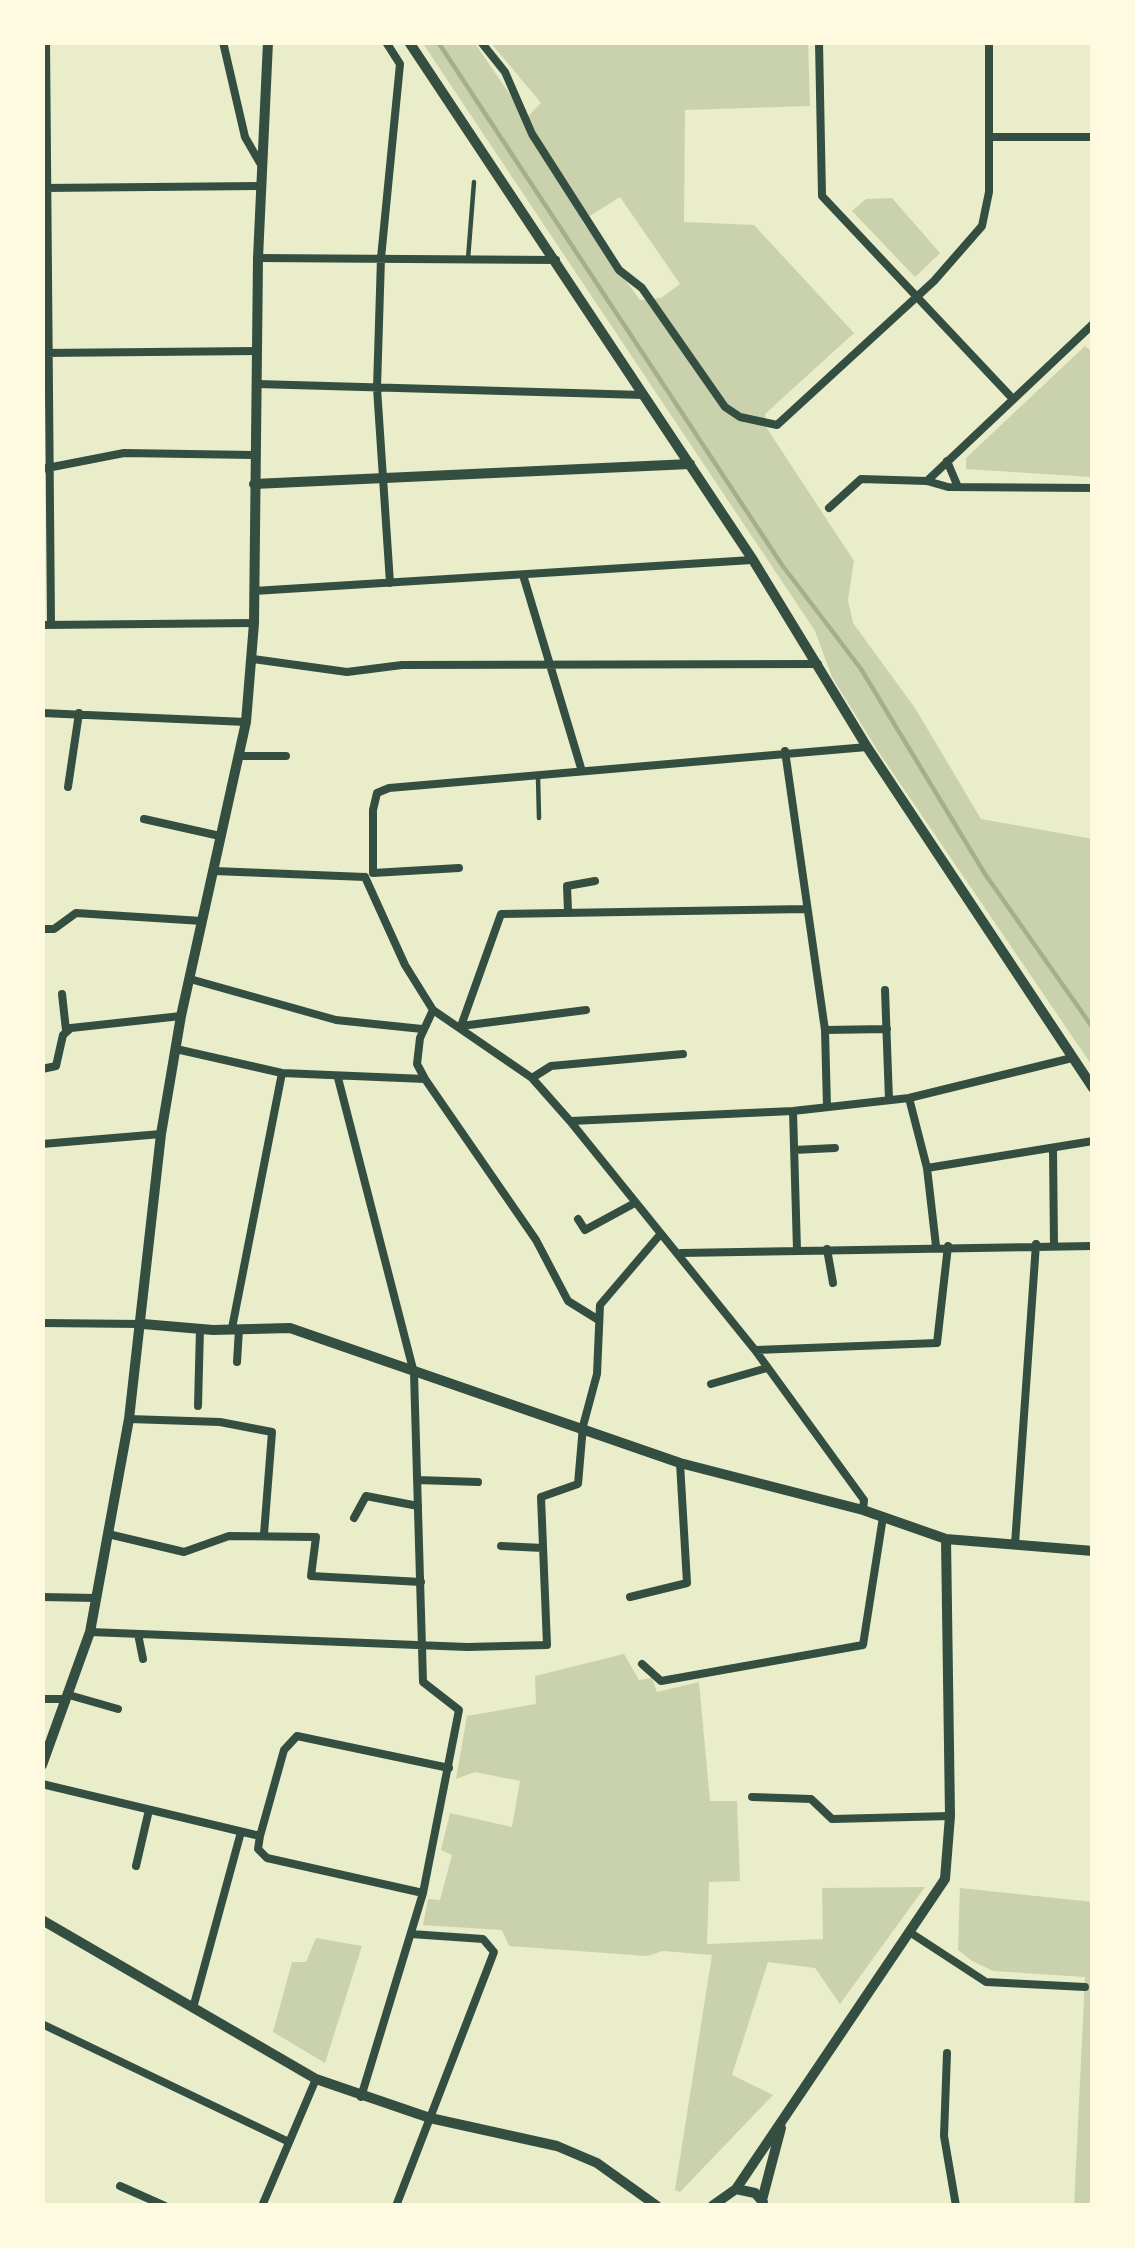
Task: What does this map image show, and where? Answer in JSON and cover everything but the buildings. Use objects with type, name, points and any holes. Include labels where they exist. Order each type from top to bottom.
[{"type":"street","points":[[46,42],[46,624],[254,623]]},
{"type":"street","points":[[223,42],[245,137],[260,163]]},
{"type":"street","points":[[42,1765],[90,1632],[129,1419],[161,1134],[181,1016],[246,722],[253,659],[257,258],[268,42]]},
{"type":"street","points":[[386,42],[400,64],[380,258],[377,388],[390,583]]},
{"type":"street","points":[[409,42],[753,560],[867,747],[1093,1088]]},
{"type":"street","points":[[481,42],[505,72],[532,134],[619,270],[642,288],[725,407],[740,417],[777,425],[967,248],[982,226],[989,192],[988,42]]},
{"type":"street","points":[[820,42],[823,196],[1013,399]]},
{"type":"street","points":[[245,137],[262,138]]},
{"type":"street","points":[[989,137],[1093,137]]},
{"type":"street","points":[[44,188],[259,186]]},
{"type":"street","points":[[257,258],[556,260]]},
{"type":"street","points":[[927,481],[1093,324]]},
{"type":"street","points":[[1079,337],[1093,343]]},
{"type":"street","points":[[44,352],[257,351]]},
{"type":"street","points":[[257,384],[645,395]]},
{"type":"street","points":[[46,469],[124,453],[254,455]]},
{"type":"street","points":[[947,461],[958,487]]},
{"type":"street","points":[[254,484],[690,464]]},
{"type":"street","points":[[829,508],[861,479],[958,487],[1093,488]]},
{"type":"street","points":[[254,591],[753,560]]},
{"type":"street","points":[[523,575],[581,768]]},
{"type":"street","points":[[253,659],[347,672],[402,665],[818,664]]},
{"type":"street","points":[[42,713],[246,722]]},
{"type":"street","points":[[68,787],[79,713]]},
{"type":"street","points":[[863,1510],[864,1500],[755,1350],[679,1253],[658,1237],[570,1121],[532,1078],[433,1010],[405,965],[369,875],[377,793],[538,772],[867,747]]},
{"type":"street","points":[[785,751],[825,1030],[827,1107]]},
{"type":"street","points":[[240,756],[286,756]]},
{"type":"street","points":[[144,819],[222,836]]},
{"type":"street","points":[[214,871],[369,875],[459,868]]},
{"type":"street","points":[[568,911],[567,886],[595,881]]},
{"type":"street","points":[[461,1026],[501,914],[806,909]]},
{"type":"street","points":[[42,929],[54,929],[76,913],[203,921]]},
{"type":"street","points":[[190,979],[336,1020],[422,1029]]},
{"type":"street","points":[[885,990],[889,1100]]},
{"type":"street","points":[[42,1069],[56,1066],[66,1030],[62,994]]},
{"type":"street","points":[[433,1010],[422,1029],[418,1064],[425,1079],[536,1240],[568,1301],[597,1319]]},
{"type":"street","points":[[461,1026],[586,1010]]},
{"type":"street","points":[[66,1030],[127,1018],[181,1016]]},
{"type":"street","points":[[825,1030],[886,1029]]},
{"type":"street","points":[[176,1049],[282,1072],[425,1079]]},
{"type":"street","points":[[532,1078],[551,1066],[683,1054]]},
{"type":"street","points":[[570,1121],[793,1111],[909,1098],[1072,1058]]},
{"type":"street","points":[[237,1362],[236,1328],[282,1072]]},
{"type":"street","points":[[338,1078],[414,1373],[423,1682],[459,1710],[423,1893],[361,2097]]},
{"type":"street","points":[[755,1350],[937,1343],[942,1246],[909,1098]]},
{"type":"street","points":[[793,1111],[796,1250]]},
{"type":"street","points":[[42,1144],[161,1134]]},
{"type":"street","points":[[927,1168],[1093,1142]]},
{"type":"street","points":[[794,1150],[835,1148]]},
{"type":"street","points":[[1053,1149],[1054,1246]]},
{"type":"street","points":[[578,1219],[585,1230],[633,1204]]},
{"type":"street","points":[[90,1632],[548,1645],[542,1498],[578,1484],[584,1426],[597,1374],[597,1319],[608,1294],[658,1237]]},
{"type":"street","points":[[1015,1544],[1036,1244]]},
{"type":"street","points":[[679,1253],[1093,1246]]},
{"type":"street","points":[[827,1250],[833,1283]]},
{"type":"street","points":[[42,1323],[290,1328],[680,1463],[863,1510],[946,1539],[1093,1551]]},
{"type":"street","points":[[198,1406],[200,1329]]},
{"type":"street","points":[[711,1384],[767,1368]]},
{"type":"street","points":[[129,1419],[220,1421],[272,1432],[264,1534]]},
{"type":"street","points":[[630,1597],[688,1583],[680,1463]]},
{"type":"street","points":[[417,1480],[478,1482]]},
{"type":"street","points":[[354,1518],[366,1496],[418,1506]]},
{"type":"street","points":[[642,1664],[661,1682],[863,1645],[883,1517]]},
{"type":"street","points":[[108,1534],[184,1552],[229,1537],[316,1537],[311,1576],[421,1582]]},
{"type":"street","points":[[711,2205],[736,2188],[945,1879],[950,1816],[946,1539]]},
{"type":"street","points":[[501,1546],[543,1547]]},
{"type":"street","points":[[42,1597],[96,1598]]},
{"type":"street","points":[[138,1634],[143,1659]]},
{"type":"street","points":[[42,1699],[68,1697],[118,1709]]},
{"type":"street","points":[[423,1893],[260,1853],[260,1836],[286,1744],[303,1735],[449,1768]]},
{"type":"street","points":[[42,1784],[260,1836]]},
{"type":"street","points":[[752,1797],[811,1799],[832,1819],[950,1816]]},
{"type":"street","points":[[136,1866],[148,1810]]},
{"type":"street","points":[[194,2008],[241,1832]]},
{"type":"street","points":[[42,1920],[316,2078],[430,2118],[557,2146],[598,2162],[657,2206]]},
{"type":"street","points":[[911,1933],[986,1982],[1085,1987]]},
{"type":"street","points":[[396,2206],[493,1948],[484,1939],[411,1934]]},
{"type":"street","points":[[42,2024],[289,2142]]},
{"type":"street","points":[[947,2053],[944,2136],[956,2206]]},
{"type":"street","points":[[262,2206],[316,2078]]},
{"type":"street","points":[[736,2188],[764,2203],[783,2122]]},
{"type":"street","points":[[120,2186],[165,2206]]},
{"type":"lane","points":[[468,259],[474,182]]},
{"type":"lane","points":[[538,772],[539,818]]},
{"type":"green space","points":[[422,42],[474,42],[526,118],[541,103],[490,42],[808,42],[810,106],[685,110],[684,222],[754,225],[854,333],[765,414],[766,427],[854,561],[848,600],[853,623],[915,708],[981,819],[1093,839],[1093,1067],[878,751],[832,677],[815,631]],"holes":[[[620,197],[680,284],[661,298],[640,300],[582,221]]]},
{"type":"green space","points":[[892,198],[940,253],[915,277],[852,211],[866,199]]},
{"type":"green space","points":[[1085,346],[1092,352],[1091,477],[966,469],[966,458]]},
{"type":"green space","points":[[624,1654],[639,1680],[652,1678],[657,1692],[699,1682],[710,1801],[737,1801],[740,1881],[709,1882],[707,1944],[823,1939],[822,1888],[925,1887],[840,2004],[815,1968],[768,1962],[732,2075],[773,2095],[680,2192],[675,2190],[712,1955],[663,1951],[647,1956],[509,1946],[502,1930],[423,1925],[428,1899],[440,1900],[452,1855],[441,1850],[450,1813],[512,1827],[520,1781],[475,1772],[456,1779],[467,1716],[536,1704],[535,1676]]},
{"type":"green space","points":[[960,1888],[1093,1902],[1093,2206],[1074,2206],[1085,1977],[993,1971],[972,1961],[958,1950]]},
{"type":"green space","points":[[316,1938],[362,1946],[325,2063],[273,2032],[292,1962],[306,1962]]},
{"type":"waterway","points":[[438,42],[782,565],[861,669],[985,874],[1093,1028]]}]
